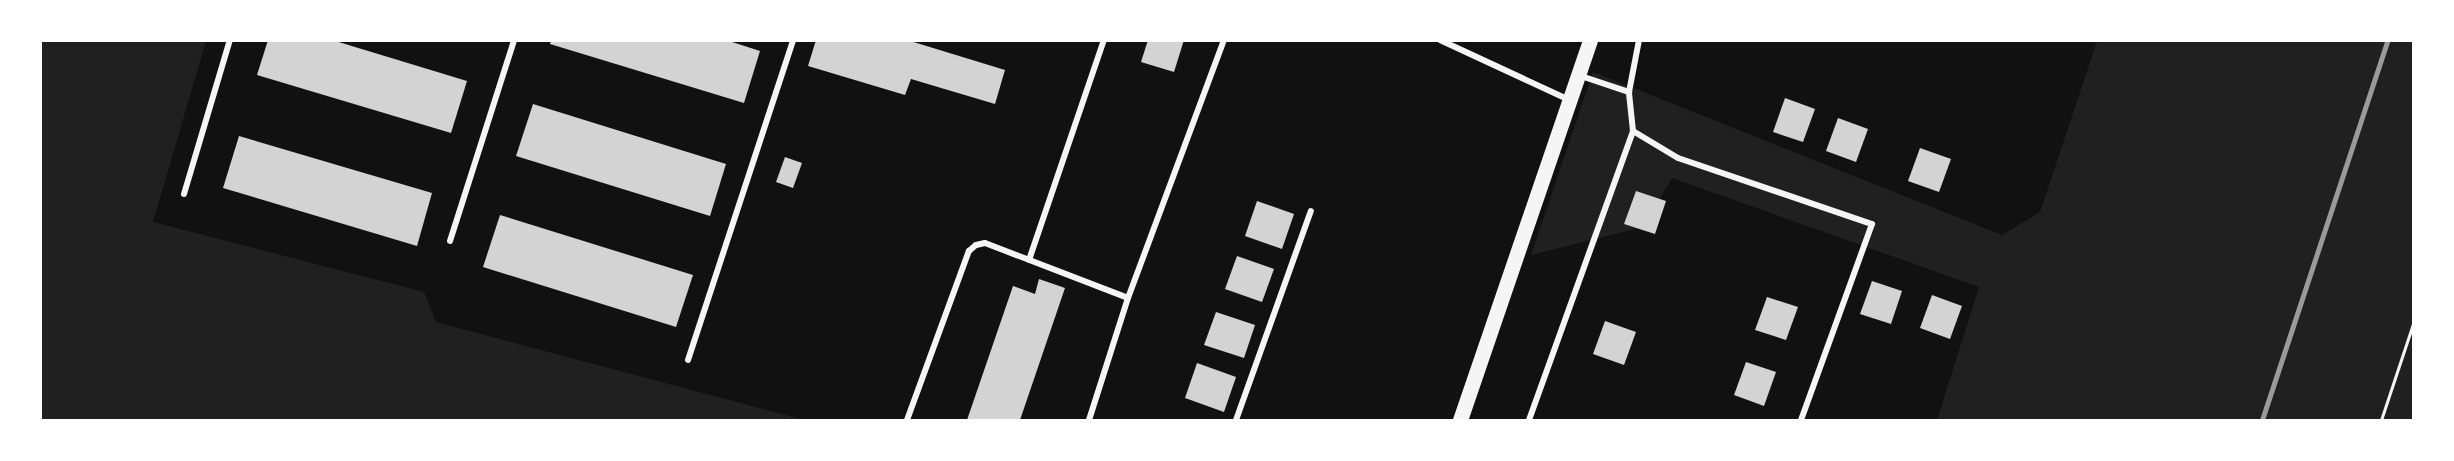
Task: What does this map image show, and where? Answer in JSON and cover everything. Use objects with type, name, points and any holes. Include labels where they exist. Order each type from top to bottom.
[{"type":"main road","points":[[1460,420],[1590,40]]},
{"type":"street","points":[[184,194],[230,40]]},
{"type":"street","points":[[450,241],[514,40]]},
{"type":"street","points":[[688,360],[793,40]]},
{"type":"street","points":[[1029,260],[1104,40]]},
{"type":"street","points":[[1089,420],[1128,298],[1224,40]]},
{"type":"street","points":[[1440,40],[1569,100]]},
{"type":"street","points":[[1529,420],[1633,131],[1629,92],[1639,40]]},
{"type":"street","points":[[1578,75],[1629,92]]},
{"type":"street","points":[[1633,131],[1678,158],[1872,224],[1801,420]]},
{"type":"street","points":[[1236,420],[1311,211]]},
{"type":"street","points":[[907,420],[969,251],[986,243],[1128,298]]},
{"type":"path","points":[[2381,420],[2414,321]]},
{"type":"shaded area","points":[[40,41],[206,41],[153,222],[424,292],[436,322],[804,420],[41,420]]},
{"type":"shaded area","points":[[2097,41],[2413,41],[2413,420],[1937,420],[1979,287],[1672,178],[1643,227],[1531,255],[1593,72],[2002,235],[2040,212]]},
{"type":"building","points":[[268,40],[332,40],[467,81],[451,133],[257,75]]},
{"type":"building","points":[[551,40],[726,40],[760,51],[744,103],[550,44]]},
{"type":"building","points":[[816,40],[907,40],[1005,70],[995,104],[911,79],[905,95],[808,66]]},
{"type":"building","points":[[1148,40],[1184,40],[1174,72],[1141,62]]},
{"type":"building","points":[[1785,98],[1815,109],[1803,142],[1773,132]]},
{"type":"building","points":[[533,104],[726,164],[710,216],[516,156]]},
{"type":"building","points":[[1838,118],[1868,129],[1856,162],[1826,151]]},
{"type":"building","points":[[239,136],[432,193],[417,246],[223,188]]},
{"type":"building","points":[[1920,148],[1951,159],[1939,192],[1908,181]]},
{"type":"building","points":[[785,157],[802,163],[793,188],[776,182]]},
{"type":"building","points":[[1636,191],[1666,201],[1655,234],[1624,224]]},
{"type":"building","points":[[1257,201],[1294,214],[1282,249],[1245,236]]},
{"type":"building","points":[[500,215],[693,275],[676,327],[483,267]]},
{"type":"building","points":[[1237,256],[1274,269],[1262,302],[1225,289]]},
{"type":"building","points":[[1039,279],[1065,288],[1020,420],[967,420],[1013,286],[1035,294]]},
{"type":"building","points":[[1872,281],[1902,291],[1891,324],[1860,314]]},
{"type":"building","points":[[1932,295],[1962,306],[1950,339],[1920,328]]},
{"type":"building","points":[[1767,297],[1798,307],[1786,340],[1755,330]]},
{"type":"building","points":[[1216,312],[1255,325],[1244,358],[1204,345]]},
{"type":"building","points":[[1605,321],[1636,332],[1624,365],[1593,354]]},
{"type":"building","points":[[1746,362],[1776,372],[1764,406],[1734,395]]},
{"type":"building","points":[[1197,363],[1236,377],[1224,412],[1185,398]]},
{"type":"railway","points":[[2262,420],[2388,40]]}]
